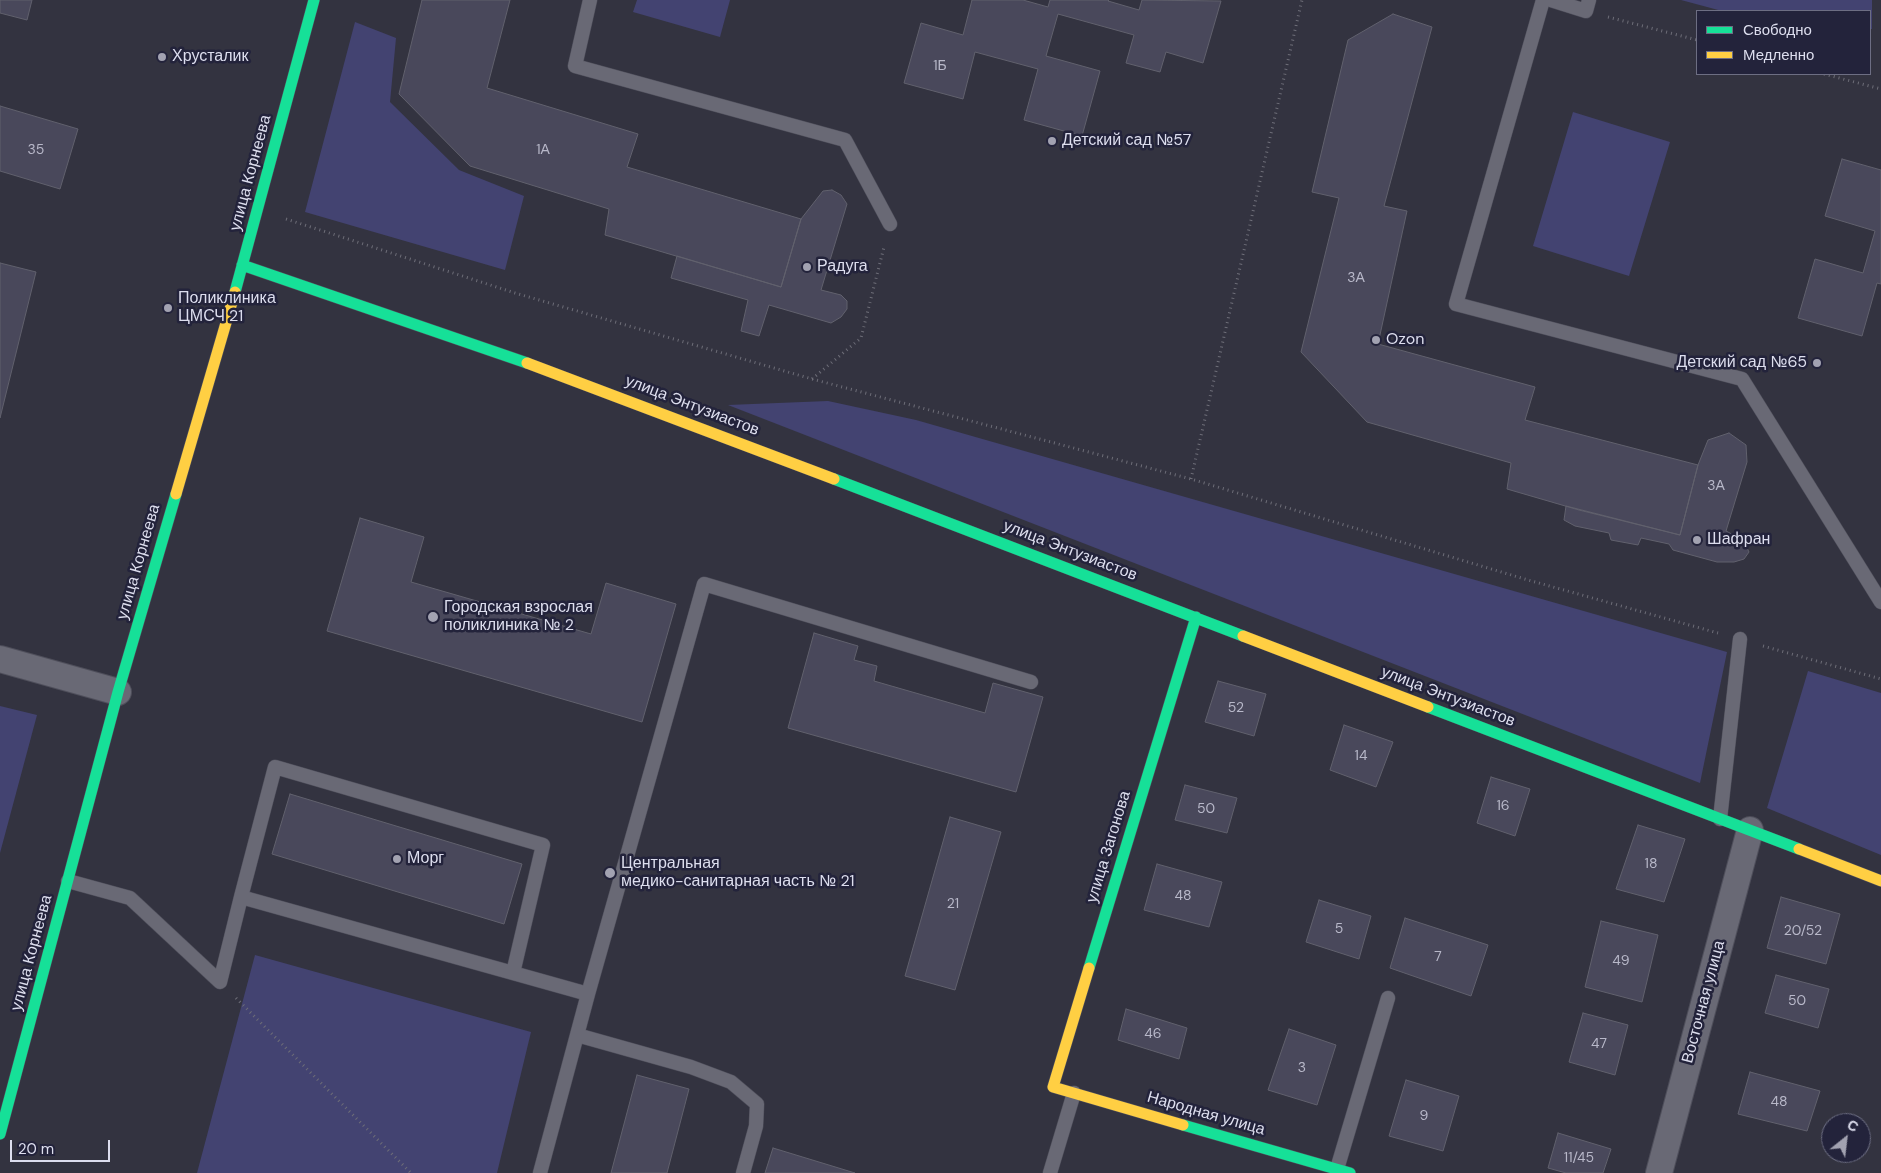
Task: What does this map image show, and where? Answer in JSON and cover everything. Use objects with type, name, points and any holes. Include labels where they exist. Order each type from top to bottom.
[{"type":"street","name":"улица Корнеева","points":[[0,1134],[118,692],[242,265],[314,0]]},
{"type":"street","name":"улица Энтузиастов","points":[[242,265],[552,371],[1881,881]]},
{"type":"street","name":"улица Загонова","points":[[1053,1087],[1196,617]]},
{"type":"street","points":[[0,659],[118,692]]},
{"type":"street","name":"Восточная улица","points":[[1659,1173],[1750,830]]},
{"type":"street","name":"Народная улица","points":[[1053,1087],[1343,1171]]},
{"type":"lane","points":[[590,0],[575,66],[845,140],[890,224]]},
{"type":"lane","points":[[1543,0],[1456,304],[1742,379],[1881,602]]},
{"type":"lane","points":[[1551,0],[1587,6]]},
{"type":"lane","points":[[540,1173],[588,994],[704,584],[1031,682]]},
{"type":"lane","points":[[1720,819],[1740,639]]},
{"type":"lane","points":[[68,881],[130,898],[220,982],[275,767],[543,845],[513,973]]},
{"type":"lane","points":[[241,897],[588,994]]},
{"type":"lane","points":[[1343,1171],[1388,998]]},
{"type":"lane","points":[[577,1034],[691,1067],[731,1082],[757,1104],[756,1126],[743,1173]]},
{"type":"lane","points":[[1050,1173],[1074,1092]]},
{"type":"path","points":[[1191,479],[1302,0]]},
{"type":"path","points":[[1587,6],[1696,40]]},
{"type":"path","points":[[1828,75],[1881,89]]},
{"type":"path","points":[[283,218],[515,293],[812,379],[1191,479],[1528,580],[1881,679]]},
{"type":"path","points":[[812,379],[860,338],[890,224]]},
{"type":"path","points":[[220,982],[411,1173]]},
{"type":"shaded area","points":[[637,0],[730,0],[720,37],[633,12]]},
{"type":"shaded area","points":[[1681,0],[1872,0],[1872,29],[1871,10],[1718,10]]},
{"type":"shaded area","points":[[355,22],[396,38],[390,102],[459,170],[524,196],[505,270],[305,212]]},
{"type":"shaded area","points":[[1573,112],[1670,142],[1629,276],[1533,246]]},
{"type":"shaded area","points":[[828,401],[916,420],[1727,652],[1700,783],[728,405]]},
{"type":"shaded area","points":[[1808,671],[1881,693],[1881,855],[1767,808]]},
{"type":"shaded area","points":[[0,706],[37,715],[0,853]]},
{"type":"shaded area","points":[[255,955],[531,1032],[497,1173],[197,1173]]},
{"type":"building","points":[[0,0],[32,0],[27,20],[0,13]]},
{"type":"building","points":[[422,0],[510,0],[487,88],[638,134],[627,167],[801,219],[781,287],[605,235],[609,209],[470,166],[399,94]]},
{"type":"building","points":[[972,0],[1023,0],[1048,7],[1050,0],[1109,0],[1139,10],[1142,0],[1221,1],[1203,63],[1166,52],[1160,72],[1126,63],[1134,35],[1058,14],[1046,56],[1100,71],[1082,136],[1024,120],[1038,69],[975,52],[963,99],[904,83],[921,23],[963,35]]},
{"type":"building","points":[[1393,14],[1432,27],[1384,206],[1407,211],[1378,344],[1535,387],[1525,420],[1698,465],[1680,535],[1579,510],[1507,489],[1511,463],[1367,422],[1301,352],[1339,198],[1312,192],[1348,40]]},
{"type":"building","points":[[0,106],[78,129],[60,189],[0,171]]},
{"type":"building","points":[[1842,159],[1881,170],[1881,284],[1877,283],[1862,336],[1798,318],[1815,259],[1863,273],[1875,231],[1825,216]]},
{"type":"building","name":"Радуга","points":[[832,190],[841,195],[847,204],[821,290],[841,295],[847,301],[847,309],[841,317],[831,323],[769,305],[759,336],[741,331],[748,300],[671,278],[677,256],[781,287],[801,219],[823,191]]},
{"type":"building","points":[[0,263],[36,272],[0,418]]},
{"type":"building","points":[[1729,433],[1746,445],[1747,462],[1726,531],[1743,540],[1749,552],[1744,559],[1734,562],[1717,562],[1673,550],[1669,544],[1641,538],[1638,545],[1611,540],[1609,533],[1575,526],[1564,520],[1566,506],[1680,535],[1698,465],[1708,440]]},
{"type":"building","name":"Городская взрослая поликлиника № 2","points":[[360,518],[424,537],[411,582],[591,634],[606,583],[676,604],[642,722],[327,631]]},
{"type":"building","points":[[814,633],[858,646],[854,660],[877,666],[874,681],[985,713],[993,683],[1043,697],[1016,792],[788,728]]},
{"type":"building","points":[[1218,681],[1266,694],[1254,736],[1205,722]]},
{"type":"building","points":[[1344,725],[1393,742],[1376,787],[1330,770]]},
{"type":"building","points":[[1491,777],[1530,789],[1515,836],[1477,823]]},
{"type":"building","points":[[1185,785],[1237,798],[1227,833],[1175,820]]},
{"type":"building","name":"Морг","points":[[290,794],[522,864],[504,924],[272,854]]},
{"type":"building","points":[[950,817],[1001,832],[955,990],[905,976]]},
{"type":"building","points":[[1638,825],[1685,839],[1664,902],[1616,889]]},
{"type":"building","points":[[1157,864],[1222,882],[1209,927],[1144,910]]},
{"type":"building","points":[[1781,897],[1840,914],[1826,964],[1767,948]]},
{"type":"building","points":[[1319,900],[1371,916],[1359,959],[1306,942]]},
{"type":"building","points":[[1405,918],[1488,945],[1471,996],[1390,968]]},
{"type":"building","points":[[1601,921],[1658,935],[1642,1002],[1585,987]]},
{"type":"building","points":[[1776,975],[1829,989],[1818,1028],[1765,1013]]},
{"type":"building","points":[[1126,1009],[1187,1028],[1179,1059],[1118,1040]]},
{"type":"building","points":[[1583,1013],[1628,1025],[1615,1075],[1569,1062]]},
{"type":"building","points":[[1289,1029],[1336,1045],[1317,1105],[1268,1090]]},
{"type":"building","points":[[1750,1072],[1820,1091],[1807,1131],[1738,1114]]},
{"type":"building","points":[[637,1075],[689,1089],[667,1173],[611,1173]]},
{"type":"building","points":[[1406,1080],[1459,1096],[1443,1151],[1389,1136]]},
{"type":"building","points":[[1558,1133],[1611,1149],[1603,1173],[1566,1173],[1548,1168]]},
{"type":"building","points":[[773,1148],[855,1173],[765,1173]]},
{"type":"traffic: fast","points":[[235,292],[314,0]]},
{"type":"traffic: fast","points":[[242,265],[527,363]]},
{"type":"traffic: fast","points":[[834,479],[1243,636]]},
{"type":"traffic: fast","points":[[0,1134],[118,692],[176,494]]},
{"type":"traffic: fast","points":[[1089,968],[1196,617]]},
{"type":"traffic: fast","points":[[1428,707],[1799,849]]},
{"type":"traffic: fast","points":[[1183,1125],[1350,1173]]},
{"type":"traffic: slow","points":[[176,494],[235,292]]},
{"type":"traffic: slow","points":[[527,363],[834,479]]},
{"type":"traffic: slow","points":[[1243,636],[1428,707]]},
{"type":"traffic: slow","points":[[1799,849],[1881,881]]},
{"type":"traffic: slow","points":[[1089,968],[1053,1087],[1183,1125]]},
{"type":"place","name":"Хрусталик","points":[[162,57]]},
{"type":"place","name":"Детский сад №57","points":[[1052,141]]},
{"type":"place","name":"Радуга","points":[[807,267]]},
{"type":"place","name":"Поликлиника ЦМСЧ 21","points":[[168,308]]},
{"type":"place","name":"Ozon","points":[[1376,340]]},
{"type":"place","name":"Детский сад №65","points":[[1817,363]]},
{"type":"place","name":"Шафран","points":[[1697,540]]},
{"type":"place","name":"Городская взрослая поликлиника № 2","points":[[433,617]]},
{"type":"place","name":"Морг","points":[[397,859]]},
{"type":"place","name":"Центральная медико-санитарная часть № 21","points":[[610,873]]}]
